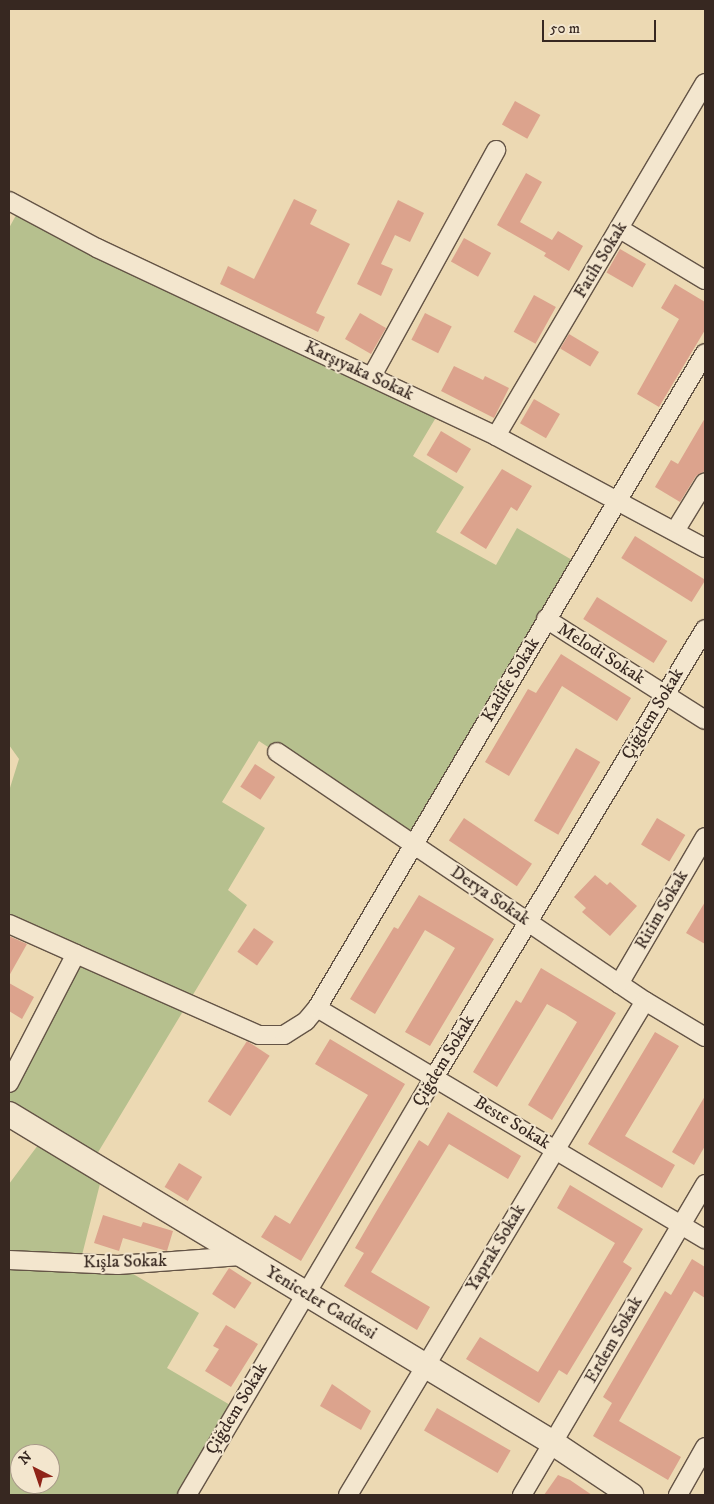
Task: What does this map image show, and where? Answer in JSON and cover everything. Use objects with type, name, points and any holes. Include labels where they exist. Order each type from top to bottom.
[{"type":"street","name":"Fatih Sokak","points":[[496,436],[705,83]]},
{"type":"street","points":[[372,376],[496,150]]},
{"type":"street","name":"Karşıyaka Sokak","points":[[9,201],[96,248],[372,376],[496,436],[617,499],[705,548]]},
{"type":"street","points":[[620,229],[705,280]]},
{"type":"street","name":"Kadife Sokak","points":[[9,924],[259,1034],[284,1035],[306,1021],[317,1008],[705,353]]},
{"type":"street","points":[[675,531],[705,482]]},
{"type":"street","name":"Melodi Sokak","points":[[546,619],[705,720]]},
{"type":"street","name":"Çiğdem Sokak","points":[[187,1495],[435,1076],[705,629]]},
{"type":"street","name":"Derya Sokak","points":[[277,752],[619,984],[705,1037]]},
{"type":"street","name":"Ritim Sokak","points":[[619,984],[705,837]]},
{"type":"street","points":[[9,1083],[76,954]]},
{"type":"street","name":"Yaprak Sokak","points":[[348,1495],[645,1001]]},
{"type":"street","name":"Beste Sokak","points":[[317,1008],[435,1076],[705,1239]]},
{"type":"street","name":"Yeniceler Caddesi","points":[[9,1114],[553,1443],[631,1495]]},
{"type":"street","name":"Erdem Sokak","points":[[522,1495],[705,1184]]},
{"type":"street","name":"Kışla Sokak","points":[[9,1260],[118,1265],[241,1256]]},
{"type":"street","points":[[678,1495],[705,1447]]},
{"type":"green space","points":[[20,208],[441,409],[413,456],[464,487],[436,532],[496,565],[517,528],[579,564],[413,844],[259,741],[222,802],[265,828],[228,890],[247,905],[91,1164],[103,1172],[80,1263],[118,1265],[199,1313],[167,1368],[237,1409],[187,1495],[9,1495],[9,1184],[44,1137],[9,1114],[9,1083],[75,954],[9,924],[9,791],[19,759],[9,745],[9,228]]},
{"type":"building","points":[[515,101],[540,115],[527,139],[502,125]]},
{"type":"building","points":[[526,173],[542,182],[520,222],[552,240],[558,231],[583,246],[569,271],[544,256],[546,253],[497,225]]},
{"type":"building","points":[[294,199],[317,210],[310,224],[350,244],[316,313],[325,317],[318,332],[220,284],[228,266],[254,279]]},
{"type":"building","points":[[398,200],[424,213],[410,242],[395,235],[381,264],[393,269],[381,296],[357,284]]},
{"type":"building","points":[[464,238],[491,253],[478,277],[451,262]]},
{"type":"building","points":[[620,249],[646,264],[632,287],[606,272]]},
{"type":"building","points":[[675,284],[705,302],[705,330],[659,407],[637,394],[679,319],[661,308]]},
{"type":"building","points":[[534,295],[556,307],[536,344],[514,332]]},
{"type":"building","points":[[360,313],[386,328],[371,354],[345,339]]},
{"type":"building","points":[[425,313],[452,327],[438,353],[411,340]]},
{"type":"building","points":[[569,334],[599,352],[590,367],[560,349]]},
{"type":"building","points":[[454,366],[483,380],[485,376],[509,388],[494,418],[441,391]]},
{"type":"building","points":[[534,399],[560,414],[546,438],[520,423]]},
{"type":"building","points":[[705,418],[705,471],[696,476],[680,502],[655,487],[671,460],[678,464]]},
{"type":"building","points":[[441,431],[471,449],[457,473],[427,455]]},
{"type":"building","points":[[502,469],[532,486],[517,511],[511,507],[486,549],[460,533]]},
{"type":"building","points":[[635,536],[705,580],[692,602],[621,558]]},
{"type":"building","points":[[597,597],[667,641],[654,663],[583,619]]},
{"type":"building","points":[[561,654],[631,698],[617,721],[562,686],[509,776],[485,762],[528,689],[536,693]]},
{"type":"building","points":[[576,748],[600,762],[558,835],[534,821]]},
{"type":"building","points":[[255,764],[275,777],[260,800],[240,787]]},
{"type":"building","points":[[464,818],[532,864],[517,886],[449,840]]},
{"type":"building","points":[[657,818],[685,835],[669,862],[641,845]]},
{"type":"building","points":[[595,875],[607,885],[610,882],[637,906],[610,936],[582,912],[586,908],[574,897]]},
{"type":"building","points":[[419,895],[494,939],[430,1046],[405,1032],[455,948],[425,930],[375,1014],[350,999],[394,927],[398,929]]},
{"type":"building","points":[[705,902],[705,944],[686,933]]},
{"type":"building","points":[[254,928],[274,942],[257,966],[237,952]]},
{"type":"building","points":[[9,936],[27,944],[9,976]]},
{"type":"building","points":[[541,968],[616,1013],[552,1120],[528,1105],[577,1022],[565,1014],[547,1004],[497,1087],[473,1072],[516,1000],[521,1003]]},
{"type":"building","points":[[9,983],[34,997],[22,1019],[9,1011]]},
{"type":"building","points":[[655,1032],[679,1046],[625,1136],[675,1165],[662,1188],[588,1144]]},
{"type":"building","points":[[330,1039],[405,1084],[301,1261],[261,1237],[275,1215],[290,1224],[368,1095],[315,1064]]},
{"type":"building","points":[[247,1041],[270,1056],[230,1116],[208,1101]]},
{"type":"building","points":[[705,1096],[705,1146],[694,1165],[672,1152]]},
{"type":"building","points":[[448,1112],[521,1156],[508,1179],[449,1144],[371,1272],[430,1307],[417,1330],[344,1286],[364,1253],[355,1248],[419,1140],[428,1146]]},
{"type":"building","points":[[179,1163],[202,1177],[188,1201],[165,1187]]},
{"type":"building","points":[[570,1185],[643,1229],[623,1262],[632,1268],[567,1375],[559,1370],[539,1403],[466,1359],[480,1337],[538,1372],[615,1243],[557,1208]]},
{"type":"building","points":[[103,1215],[141,1227],[143,1222],[173,1231],[167,1251],[123,1238],[119,1251],[94,1243]]},
{"type":"building","points":[[692,1259],[705,1267],[705,1298],[694,1291],[619,1421],[681,1457],[668,1480],[593,1436],[612,1403],[603,1397],[665,1291],[671,1295]]},
{"type":"building","points":[[229,1268],[252,1283],[235,1309],[212,1294]]},
{"type":"building","points":[[226,1325],[258,1344],[231,1387],[205,1371],[219,1349],[213,1346]]},
{"type":"building","points":[[332,1384],[371,1411],[361,1430],[320,1406]]},
{"type":"building","points":[[437,1408],[511,1450],[498,1473],[424,1431]]},
{"type":"building","points":[[558,1475],[570,1480],[592,1495],[544,1495]]}]
